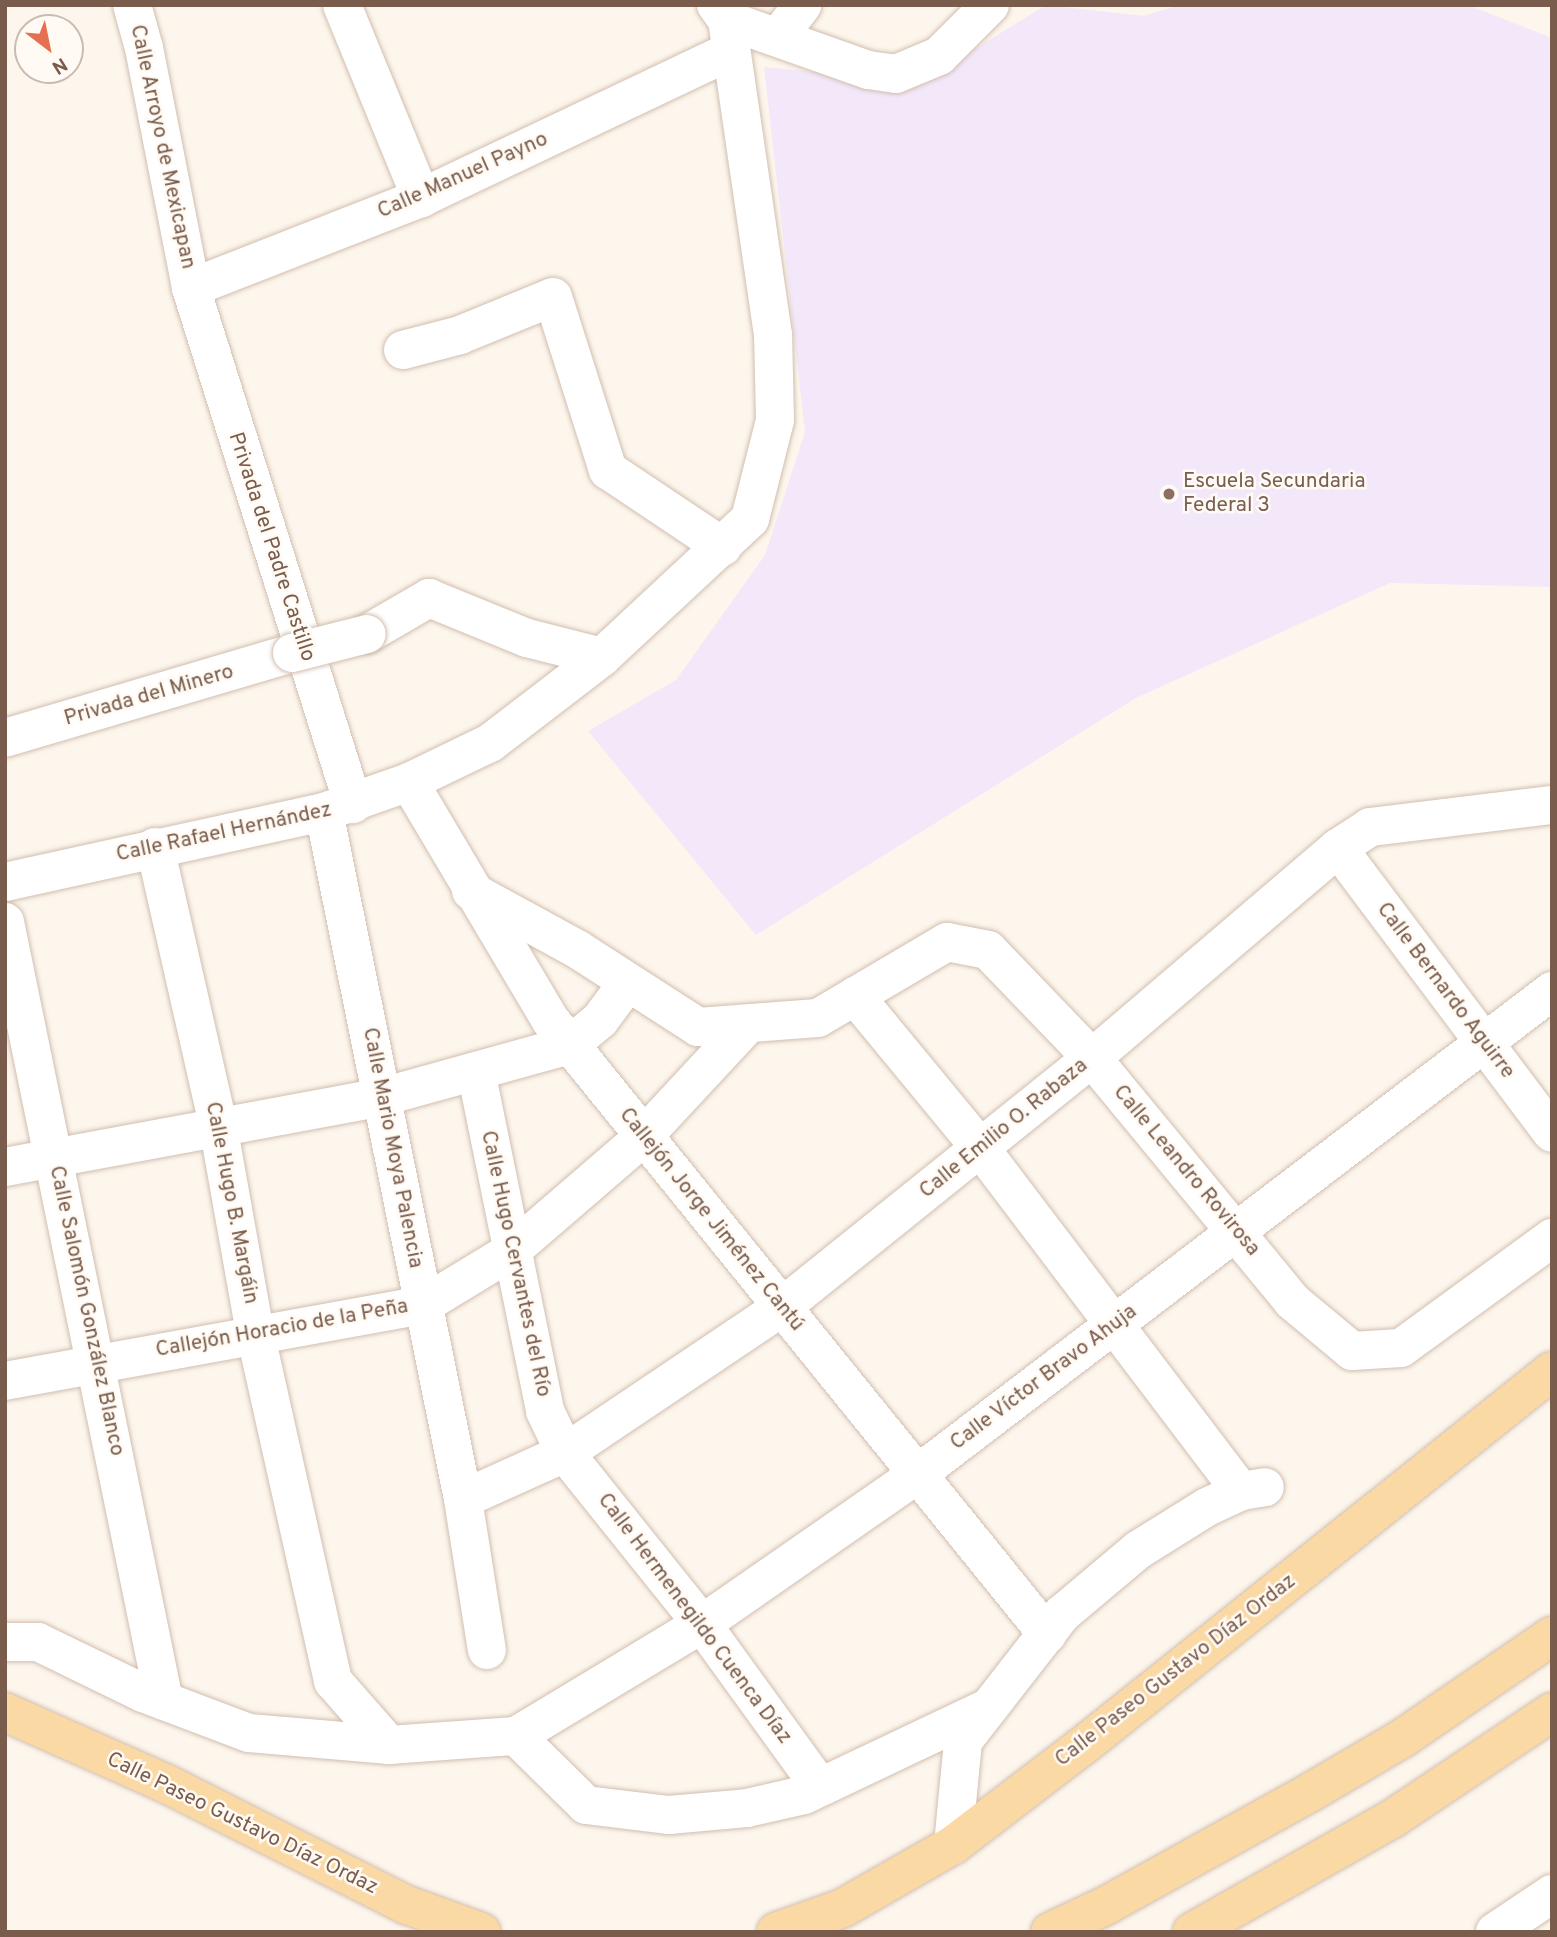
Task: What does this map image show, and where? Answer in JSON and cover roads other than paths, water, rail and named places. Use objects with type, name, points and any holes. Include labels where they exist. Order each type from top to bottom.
[{"type":"main road","name":"Calle Paseo Gustavo Díaz Ordaz","points":[[776,1932],[843,1909],[953,1845],[1084,1745],[1552,1371]]},
{"type":"main road","points":[[1050,1932],[1311,1792],[1403,1738],[1552,1636]]},
{"type":"main road","name":"Calle Paseo Gustavo Díaz Ordaz","points":[[5,1712],[167,1784],[407,1905],[481,1932]]},
{"type":"main road","points":[[1192,1932],[1392,1819],[1552,1712]]},
{"type":"street","name":"Calle Arroyo de Mexicapan","points":[[132,5],[144,48],[191,288]]},
{"type":"street","points":[[342,5],[421,198]]},
{"type":"street","points":[[779,36],[802,5]]},
{"type":"street","points":[[724,26],[779,36],[868,70],[896,74],[939,57],[990,5]]},
{"type":"street","name":"Calle Manuel Payno","points":[[191,288],[421,198],[724,26]]},
{"type":"street","name":"Calle Rafael Hernández","points":[[5,882],[339,808],[424,775],[490,743],[602,657],[750,519],[775,420],[773,335],[758,210],[724,26]]},
{"type":"street","name":"Privada del Padre Castillo","points":[[191,288],[339,808]]},
{"type":"street","points":[[403,350],[460,335],[552,297],[608,470],[723,547]]},
{"type":"street","name":"Privada del Minero","points":[[5,738],[292,653],[367,634],[429,598],[527,638],[602,657]]},
{"type":"street","name":"Callejón Jorge Jiménez Cantú","points":[[424,775],[471,891],[570,1045],[1047,1634]]},
{"type":"street","name":"Calle Emilio O. Rabaza","points":[[463,1499],[565,1453],[782,1307],[1092,1058],[1338,848],[1370,827],[1552,805]]},
{"type":"street","name":"Calle Mario Moya Palencia","points":[[339,808],[382,1097],[463,1499],[487,1650]]},
{"type":"street","name":"Calle Hugo B. Margáin","points":[[155,847],[218,1125],[255,1332],[333,1681],[389,1745]]},
{"type":"street","name":"Calle Bernardo Aguirre","points":[[1338,848],[1552,1133]]},
{"type":"street","points":[[471,891],[578,949],[698,1027],[818,1018],[855,996],[981,1149],[1113,1326],[1254,1489],[1138,1550],[1062,1614],[963,1741],[953,1845]]},
{"type":"street","name":"Calle Salomón González Blanco","points":[[5,922],[97,1361],[164,1701]]},
{"type":"street","name":"Calle Leandro Rovirosa","points":[[855,996],[947,942],[988,950],[1092,1058],[1292,1301],[1352,1351],[1401,1349],[1552,1238]]},
{"type":"street","points":[[5,1167],[54,1155],[382,1097],[570,1045],[600,1020],[628,982]]},
{"type":"street","name":"Calle Víctor Bravo Ahuja","points":[[516,1736],[702,1624],[919,1473],[1552,991]]},
{"type":"street","name":"Callejón Horacio de la Peña","points":[[5,1381],[255,1332],[423,1305],[510,1252],[643,1137],[748,1024]]},
{"type":"street","name":"Calle Hugo Cervantes del Río","points":[[476,1071],[510,1252],[545,1411],[565,1453]]},
{"type":"street","name":"Calle Hermenegildo Cuenca Díaz","points":[[565,1453],[702,1624],[821,1787]]},
{"type":"street","points":[[5,1642],[38,1642],[164,1701],[249,1733],[389,1745],[516,1736],[586,1805],[669,1815],[747,1808],[821,1787],[989,1707]]},
{"type":"street","points":[[1495,1932],[1552,1894]]},
{"type":"place","name":"Escuela Secundaria Federal 3","points":[[1169,494]]}]
